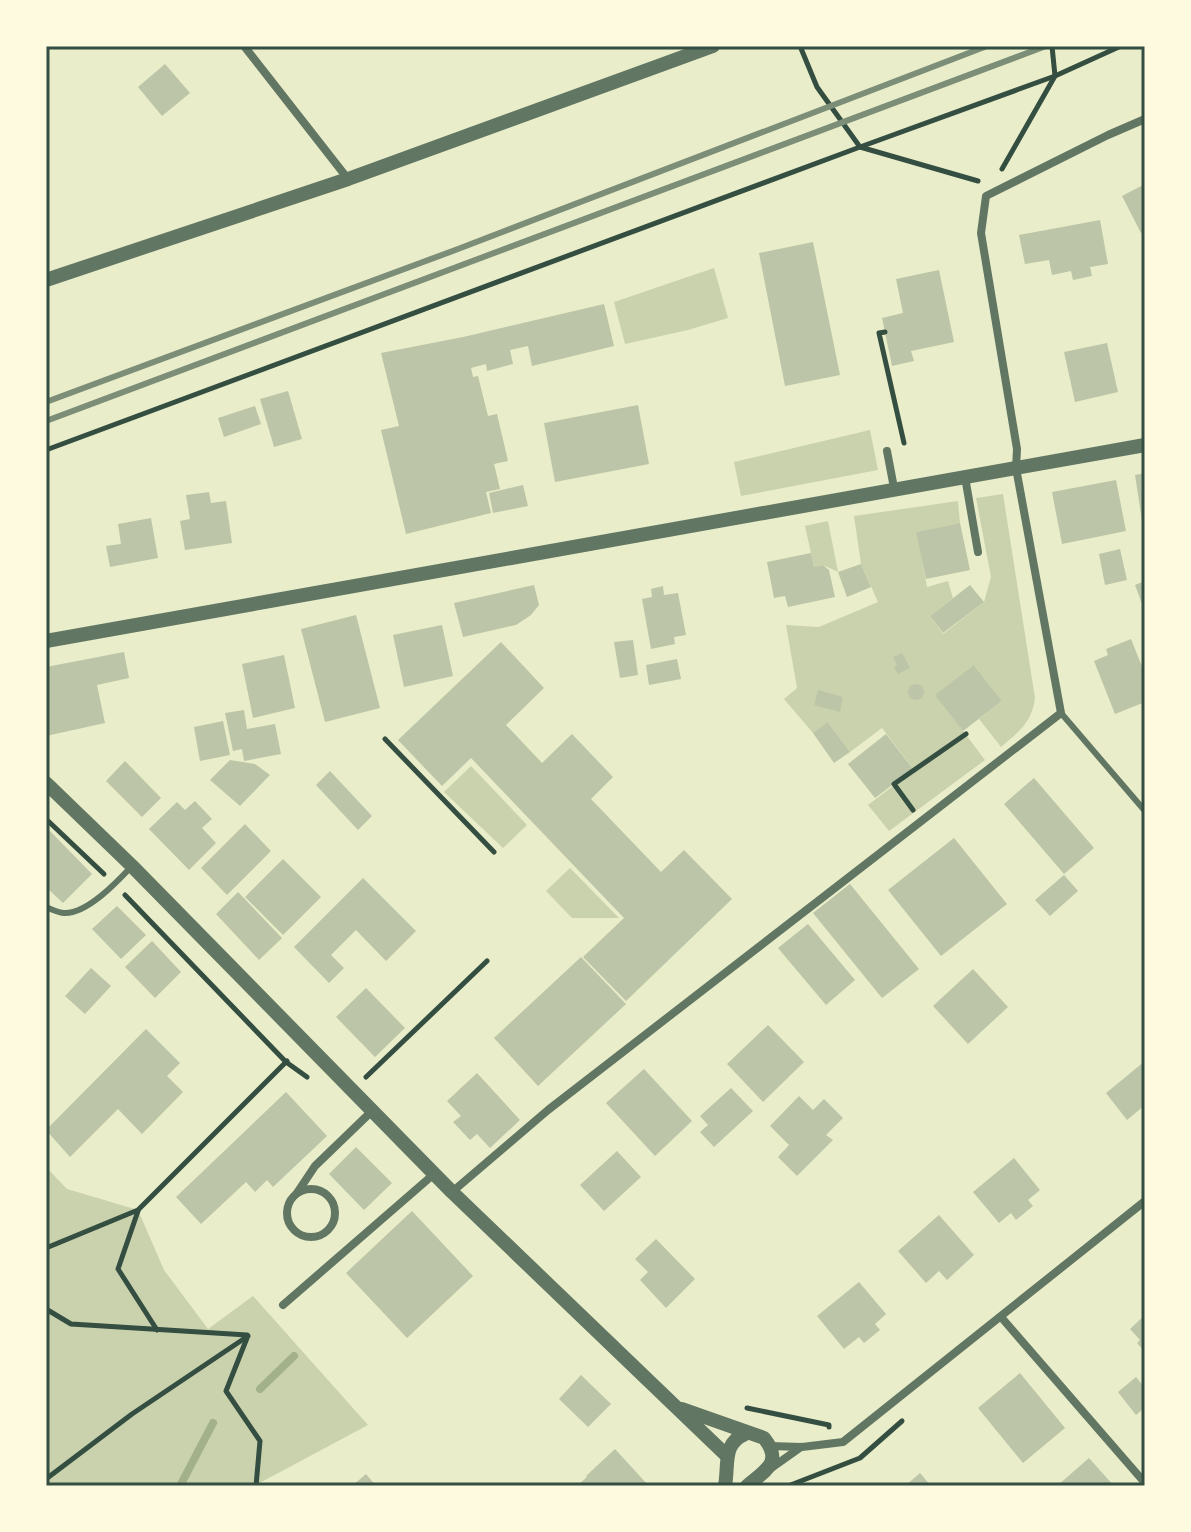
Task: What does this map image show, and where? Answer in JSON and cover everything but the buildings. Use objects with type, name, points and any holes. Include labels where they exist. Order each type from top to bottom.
[{"type":"street","points":[[244,46],[348,179]]},
{"type":"street","points":[[46,280],[348,179],[713,46]]},
{"type":"street","points":[[452,1192],[548,1110],[1061,713],[1016,468],[1017,449],[981,233],[986,196],[1145,119]]},
{"type":"street","points":[[46,641],[1145,445]]},
{"type":"street","points":[[887,451],[894,488]]},
{"type":"street","points":[[965,477],[978,552]]},
{"type":"street","points":[[46,783],[132,866],[452,1192],[727,1459],[738,1476],[756,1479],[802,1447]]},
{"type":"street","points":[[297,1194],[311,1189],[326,1194],[331,1200],[335,1215],[322,1234],[307,1236],[293,1229],[287,1214],[288,1206],[315,1166],[372,1111]]},
{"type":"street","points":[[283,1305],[434,1174]]},
{"type":"street","points":[[770,1446],[802,1447],[843,1442],[1145,1201]]},
{"type":"street","points":[[1001,1317],[1145,1483]]},
{"type":"street","points":[[674,1406],[745,1434],[764,1438],[770,1446],[772,1457],[770,1467],[756,1479]]},
{"type":"street","points":[[725,1486],[729,1445],[745,1434]]},
{"type":"lane","points":[[1061,713],[1145,811]]},
{"type":"lane","points":[[46,907],[65,914],[88,905],[132,866]]},
{"type":"path","points":[[800,46],[817,87],[860,147],[977,179],[986,196]]},
{"type":"path","points":[[986,196],[1055,76],[1052,46]]},
{"type":"path","points":[[46,450],[1055,76],[1121,46]]},
{"type":"path","points":[[885,332],[879,333],[905,448]]},
{"type":"path","points":[[923,822],[894,784],[966,734]]},
{"type":"path","points":[[385,739],[494,852]]},
{"type":"path","points":[[46,819],[115,884]]},
{"type":"path","points":[[365,1077],[487,961]]},
{"type":"path","points":[[46,1248],[138,1210],[305,1043]]},
{"type":"path","points":[[138,1210],[118,1269],[157,1330]]},
{"type":"path","points":[[46,1309],[71,1324],[248,1336]]},
{"type":"path","points":[[46,1479],[132,1414],[248,1336]]},
{"type":"path","points":[[248,1336],[226,1391],[260,1441],[256,1486]]},
{"type":"path","points":[[745,1408],[829,1425],[828,1444]]},
{"type":"green space","points":[[714,268],[728,318],[625,344],[614,302]]},
{"type":"green space","points":[[870,430],[878,470],[741,496],[734,462]]},
{"type":"green space","points":[[1003,494],[1035,698],[1031,714],[1019,731],[1001,747],[979,719],[1002,701],[975,666],[936,695],[985,760],[889,831],[868,805],[914,770],[882,728],[850,752],[829,723],[813,733],[784,699],[797,688],[786,625],[819,627],[878,602],[861,564],[854,516],[958,501],[960,523],[917,532],[927,587],[948,581],[953,598],[930,616],[943,634],[984,602],[991,577],[976,498]]},
{"type":"green space","points":[[828,521],[838,572],[823,565],[814,567],[805,526]]},
{"type":"green space","points":[[471,766],[527,825],[503,848],[444,792]]},
{"type":"green space","points":[[570,868],[619,918],[572,918],[546,891]]},
{"type":"green space","points":[[46,1167],[67,1189],[138,1210],[164,1270],[208,1329],[253,1296],[368,1425],[254,1486],[46,1486]]},
{"type":"waterway","points":[[260,1389],[294,1356]]},
{"type":"waterway","points":[[180,1486],[213,1423]]},
{"type":"railway","points":[[46,402],[458,249],[987,46]]},
{"type":"railway","points":[[46,421],[1046,46]]}]
